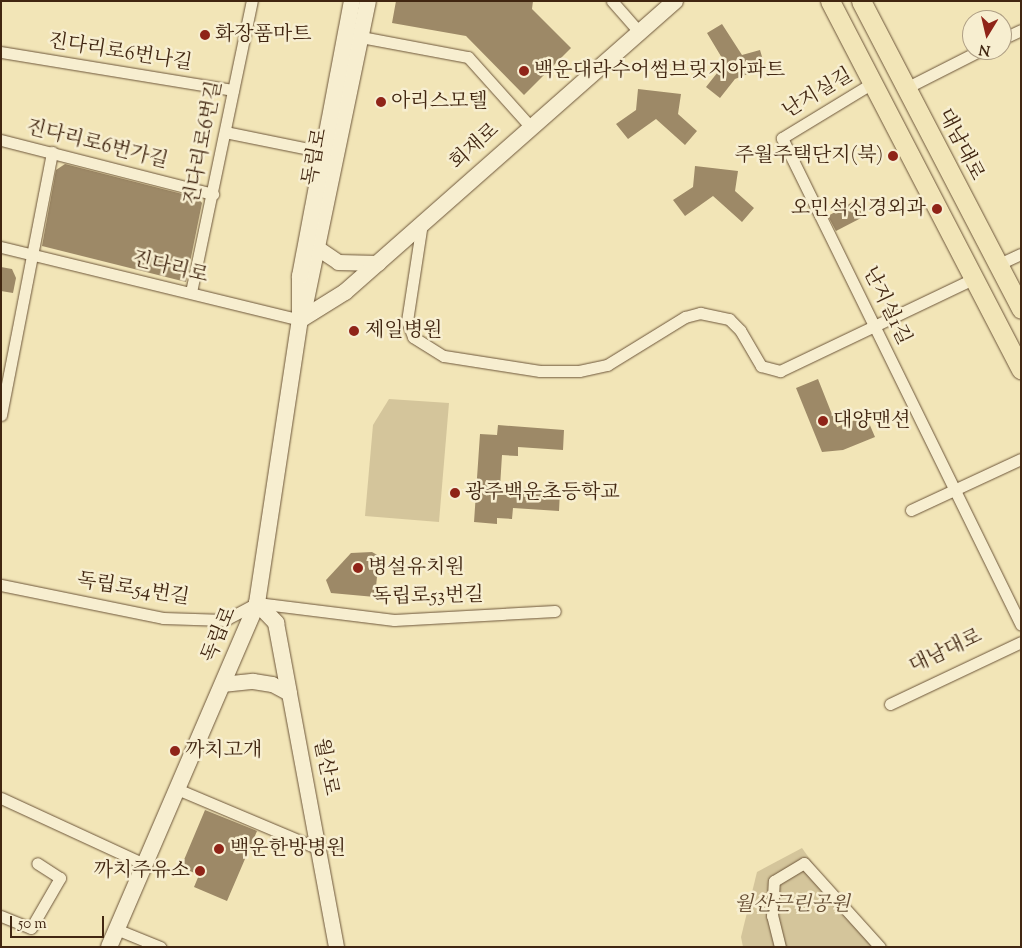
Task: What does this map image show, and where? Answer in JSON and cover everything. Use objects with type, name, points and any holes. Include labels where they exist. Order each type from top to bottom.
[{"type":"main road","name":"독립로","points":[[300,320],[300,276],[352,1]]},
{"type":"main road","name":"독립로","points":[[109,947],[257,604],[300,320],[319,249],[368,1]]},
{"type":"main road","name":"회재로","points":[[300,320],[345,292],[530,126],[675,1]]},
{"type":"main road","points":[[830,1],[874,82],[1021,369]]},
{"type":"main road","name":"대남대로","points":[[861,1],[1021,309]]},
{"type":"main road","name":"월산로","points":[[257,604],[276,623],[289,693]]},
{"type":"street","name":"진다리로6번길","points":[[191,292],[252,1]]},
{"type":"street","points":[[612,1],[640,33]]},
{"type":"street","points":[[361,37],[468,57],[530,126]]},
{"type":"street","name":"진다리로6번나길","points":[[1,52],[233,90]]},
{"type":"street","points":[[906,88],[962,60]]},
{"type":"street","name":"난지실길","points":[[782,138],[874,82]]},
{"type":"street","points":[[225,132],[324,152]]},
{"type":"street","name":"난지실1길","points":[[782,138],[1021,625]]},
{"type":"street","name":"진다리로6번가길","points":[[1,140],[213,194]]},
{"type":"street","points":[[1,415],[52,152]]},
{"type":"street","points":[[422,223],[407,321],[413,337],[432,352],[540,371],[579,371],[607,365],[684,317],[700,313],[729,319],[761,366],[769,371],[780,371],[975,278]]},
{"type":"street","name":"진다리로","points":[[1,247],[32,253],[300,320]]},
{"type":"street","points":[[319,249],[338,262],[378,263]]},
{"type":"street","points":[[997,265],[1021,254]]},
{"type":"street","points":[[912,510],[1021,459]]},
{"type":"street","name":"독립로54번길","points":[[1,585],[164,618],[225,620],[257,604]]},
{"type":"street","name":"독립로53번길","points":[[257,604],[303,611],[394,620],[555,611]]},
{"type":"street","name":"대남대로","points":[[890,704],[1021,642]]},
{"type":"street","points":[[222,684],[253,681],[272,684],[289,693]]},
{"type":"street","name":"월산로","points":[[289,693],[336,947]]},
{"type":"street","points":[[177,788],[319,849]]},
{"type":"street","points":[[1,798],[144,864]]},
{"type":"street","points":[[1,916],[31,928],[60,878],[37,863]]},
{"type":"street","points":[[780,947],[772,916],[774,881],[804,863],[880,947]]},
{"type":"street","points":[[116,929],[160,947]]},
{"type":"green space","points":[[389,399],[449,403],[439,522],[365,516],[373,425]]},
{"type":"green space","name":"월산근린공원","points":[[802,848],[872,947],[743,947],[741,937],[757,872]]},
{"type":"building","name":"백운대라수어썸브릿지아파트","points":[[396,1],[533,1],[532,9],[571,48],[524,95],[466,36],[392,23]]},
{"type":"building","points":[[722,24],[742,55],[760,50],[765,67],[735,79],[720,98],[706,87],[725,63],[707,33]]},
{"type":"building","points":[[638,89],[681,94],[678,114],[697,131],[685,145],[656,119],[628,139],[616,124],[636,110]]},
{"type":"building","points":[[65,164],[198,198],[202,203],[186,282],[42,246],[56,170]]},
{"type":"building","points":[[695,166],[738,171],[735,191],[754,208],[742,222],[713,196],[685,216],[673,200],[693,187]]},
{"type":"building","points":[[856,200],[863,217],[836,231],[828,216]]},
{"type":"building","points":[[1,267],[12,269],[16,278],[13,293],[1,291]]},
{"type":"building","name":"대양맨션","points":[[818,379],[837,427],[866,416],[875,437],[843,450],[822,452],[796,388]]},
{"type":"building","name":"광주백운초등학교","points":[[498,425],[564,430],[563,450],[518,447],[518,456],[502,455],[500,487],[560,491],[559,511],[513,508],[512,519],[497,518],[497,524],[474,522],[480,434],[497,435]]},
{"type":"building","name":"병설유치원","points":[[372,552],[379,556],[375,597],[331,593],[326,580],[351,553]]},
{"type":"building","name":"백운한방병원","points":[[205,810],[257,831],[227,901],[194,887],[199,875],[181,867]]},
{"type":"place","name":"화장품마트","points":[[205,35]]},
{"type":"place","name":"백운대라수어썸브릿지아파트","points":[[524,71]]},
{"type":"place","name":"아리스모텔","points":[[381,102]]},
{"type":"place","name":"주월주택단지(북)","points":[[893,156]]},
{"type":"place","name":"오민석신경외과","points":[[937,209]]},
{"type":"place","name":"제일병원","points":[[354,331]]},
{"type":"place","name":"대양맨션","points":[[823,421]]},
{"type":"place","name":"광주백운초등학교","points":[[455,493]]},
{"type":"place","name":"병설유치원","points":[[358,568]]},
{"type":"place","name":"까치고개","points":[[175,751]]},
{"type":"place","name":"백운한방병원","points":[[219,849]]},
{"type":"place","name":"까치주유소","points":[[200,871]]}]
